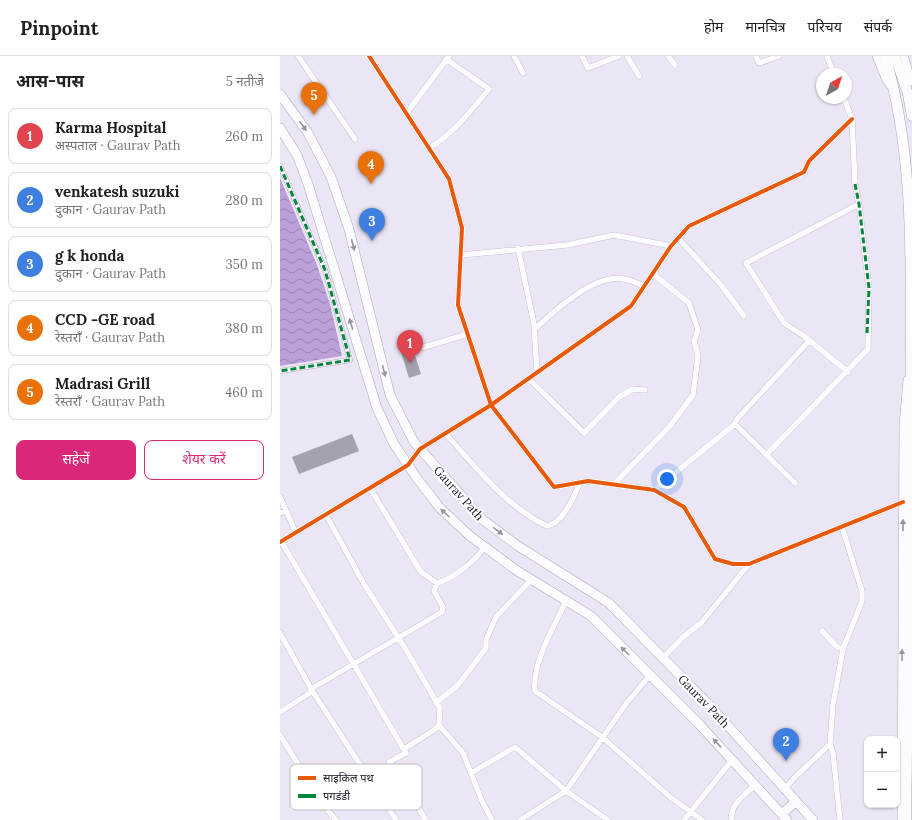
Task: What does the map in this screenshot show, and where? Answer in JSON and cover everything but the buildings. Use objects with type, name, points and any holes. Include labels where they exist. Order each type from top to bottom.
[{"type":"highway","points":[[885,56],[894,67],[909,100],[912,116]]},
{"type":"highway","points":[[895,56],[894,67],[904,128],[909,172],[911,395],[906,820]]},
{"type":"main road","name":"Gaurav Path","points":[[280,94],[308,133],[331,177],[349,229],[390,395],[420,449],[483,520],[518,546],[609,603],[711,707],[813,820]]},
{"type":"main road","points":[[280,128],[297,155],[308,184],[376,408],[394,444],[440,508],[485,546],[532,580],[591,616],[732,760],[784,817],[796,801]]},
{"type":"street","points":[[298,56],[355,139]]},
{"type":"street","points":[[369,56],[449,180],[462,228],[458,305],[491,405],[554,487],[588,482],[654,490],[684,506],[715,559],[734,564],[749,564],[903,502]]},
{"type":"street","points":[[514,56],[523,74]]},
{"type":"street","points":[[582,56],[588,68],[620,56]]},
{"type":"street","points":[[627,56],[639,76]]},
{"type":"street","points":[[668,56],[675,64]]},
{"type":"street","points":[[756,56],[759,63],[779,56]]},
{"type":"street","points":[[827,56],[832,68]]},
{"type":"street","points":[[876,56],[885,78],[898,97]]},
{"type":"street","points":[[904,56],[912,83],[909,100]]},
{"type":"street","points":[[406,114],[448,58],[489,90],[440,142],[428,148]]},
{"type":"street","points":[[767,454],[848,372],[868,349],[869,288],[859,204],[855,184],[852,119],[846,104]]},
{"type":"street","points":[[390,764],[389,762],[406,753],[281,542],[408,465],[420,449],[491,405],[631,306],[671,246],[689,226],[804,172],[809,161],[852,119]]},
{"type":"street","points":[[280,166],[325,270],[350,360],[280,371]]},
{"type":"street","points":[[848,372],[804,336],[784,322],[746,264],[859,204]]},
{"type":"street","points":[[461,255],[518,248],[567,245],[614,235],[671,246]]},
{"type":"street","points":[[678,238],[722,286],[744,316]]},
{"type":"street","points":[[518,248],[535,329],[537,373]]},
{"type":"street","points":[[613,485],[670,426],[693,395],[698,355],[694,341],[698,330],[696,323],[689,303],[653,274]]},
{"type":"street","points":[[535,329],[553,312],[576,294],[604,281],[623,279],[645,286]]},
{"type":"street","points":[[421,348],[468,334]]},
{"type":"street","points":[[654,490],[735,424],[737,419],[809,341]]},
{"type":"street","points":[[901,820],[903,426],[911,349]]},
{"type":"street","points":[[529,378],[584,433],[619,397],[633,389],[646,390]]},
{"type":"street","points":[[735,424],[795,483]]},
{"type":"street","points":[[445,434],[503,497],[521,512],[547,526],[551,526],[559,519],[570,505],[580,483]]},
{"type":"street","points":[[370,488],[421,572],[438,583]]},
{"type":"street","points":[[280,497],[296,533]]},
{"type":"street","points":[[280,513],[286,511]]},
{"type":"street","points":[[326,515],[364,584],[440,708],[439,725],[434,730],[404,749]]},
{"type":"street","points":[[840,820],[834,753],[830,744],[833,705],[843,649],[862,601],[862,591],[842,527]]},
{"type":"street","points":[[280,712],[310,693],[311,689],[399,639],[442,612],[443,606],[434,591],[438,583],[448,580],[481,553],[485,546]]},
{"type":"street","points":[[663,658],[682,638],[702,622],[749,564]]},
{"type":"street","points":[[436,702],[458,685],[486,648],[486,640],[496,617],[532,580]]},
{"type":"street","points":[[566,600],[538,662],[534,681],[535,691],[602,738],[670,797],[702,820]]},
{"type":"street","points":[[822,631],[837,646],[843,649]]},
{"type":"street","points":[[280,634],[311,689],[360,764]]},
{"type":"street","points":[[520,820],[566,791],[602,738],[650,675]]},
{"type":"street","points":[[439,725],[463,753],[482,801],[492,820]]},
{"type":"street","points":[[280,735],[298,764]]},
{"type":"street","points":[[785,789],[794,778],[830,744]]},
{"type":"street","points":[[471,773],[515,747],[566,791],[608,820]]},
{"type":"street","points":[[684,820],[732,760]]},
{"type":"street","points":[[732,820],[731,811],[734,806],[754,785]]},
{"type":"street","points":[[327,810],[336,820]]},
{"type":"street","points":[[390,810],[396,820]]},
{"type":"street","points":[[420,810],[426,820]]},
{"type":"water","points":[[280,178],[317,265],[330,304],[342,356],[280,366]]},
{"type":"marked path","points":[[280,166],[325,270],[350,360],[280,371]]},
{"type":"marked path","points":[[855,184],[859,204],[869,288],[867,334]]},
{"type":"cycle path","points":[[369,56],[449,179],[462,228],[458,305],[491,405],[554,487],[588,481],[654,490],[684,507],[715,559],[733,564],[749,564],[903,502]]},
{"type":"cycle path","points":[[280,542],[408,465],[420,449],[491,405],[631,306],[671,246],[689,226],[804,172],[809,161],[852,119]]},
{"type":"place","name":"Madrasi Grill","points":[[314,115]]},
{"type":"place","name":"CCD -GE road","points":[[371,184]]},
{"type":"place","name":"g k honda","points":[[372,241]]},
{"type":"place","name":"Karma Hospital","points":[[410,363]]},
{"type":"place","name":"venkatesh suzuki","points":[[786,761]]}]
